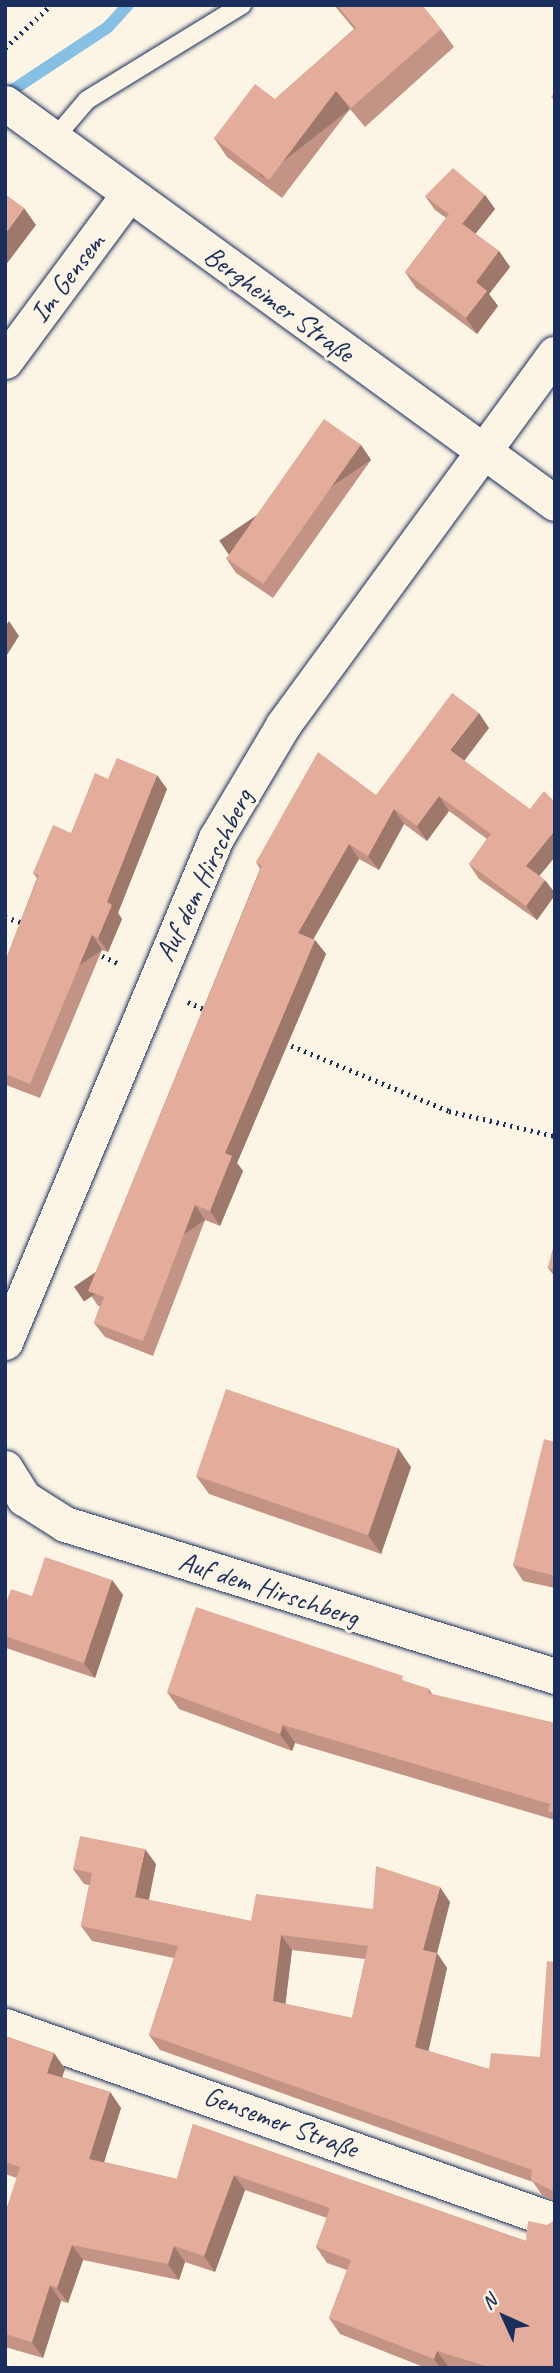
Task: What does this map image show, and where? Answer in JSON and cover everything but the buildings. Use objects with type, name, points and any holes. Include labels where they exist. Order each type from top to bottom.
[{"type":"street","name":"Bergheimer Straße","points":[[15,111],[555,503]]},
{"type":"street","name":"Im Gensem","points":[[5,361],[128,195]]},
{"type":"street","name":"Auf dem Hirschberg","points":[[5,1342],[152,984],[216,838],[283,725],[480,450],[555,354]]},
{"type":"street","name":"Auf dem Hirschberg","points":[[5,1468],[24,1498],[65,1524],[555,1676]]},
{"type":"street","name":"Gensemer Straße","points":[[5,2026],[555,2221]]},
{"type":"lane","points":[[52,140],[87,100],[242,5]]},
{"type":"path","points":[[5,48],[51,5]]},
{"type":"path","points":[[5,917],[34,928]]},
{"type":"path","points":[[93,952],[213,1013]]},
{"type":"path","points":[[275,1039],[449,1111],[555,1136]]},
{"type":"waterway","points":[[5,95],[108,27],[128,5]]}]
